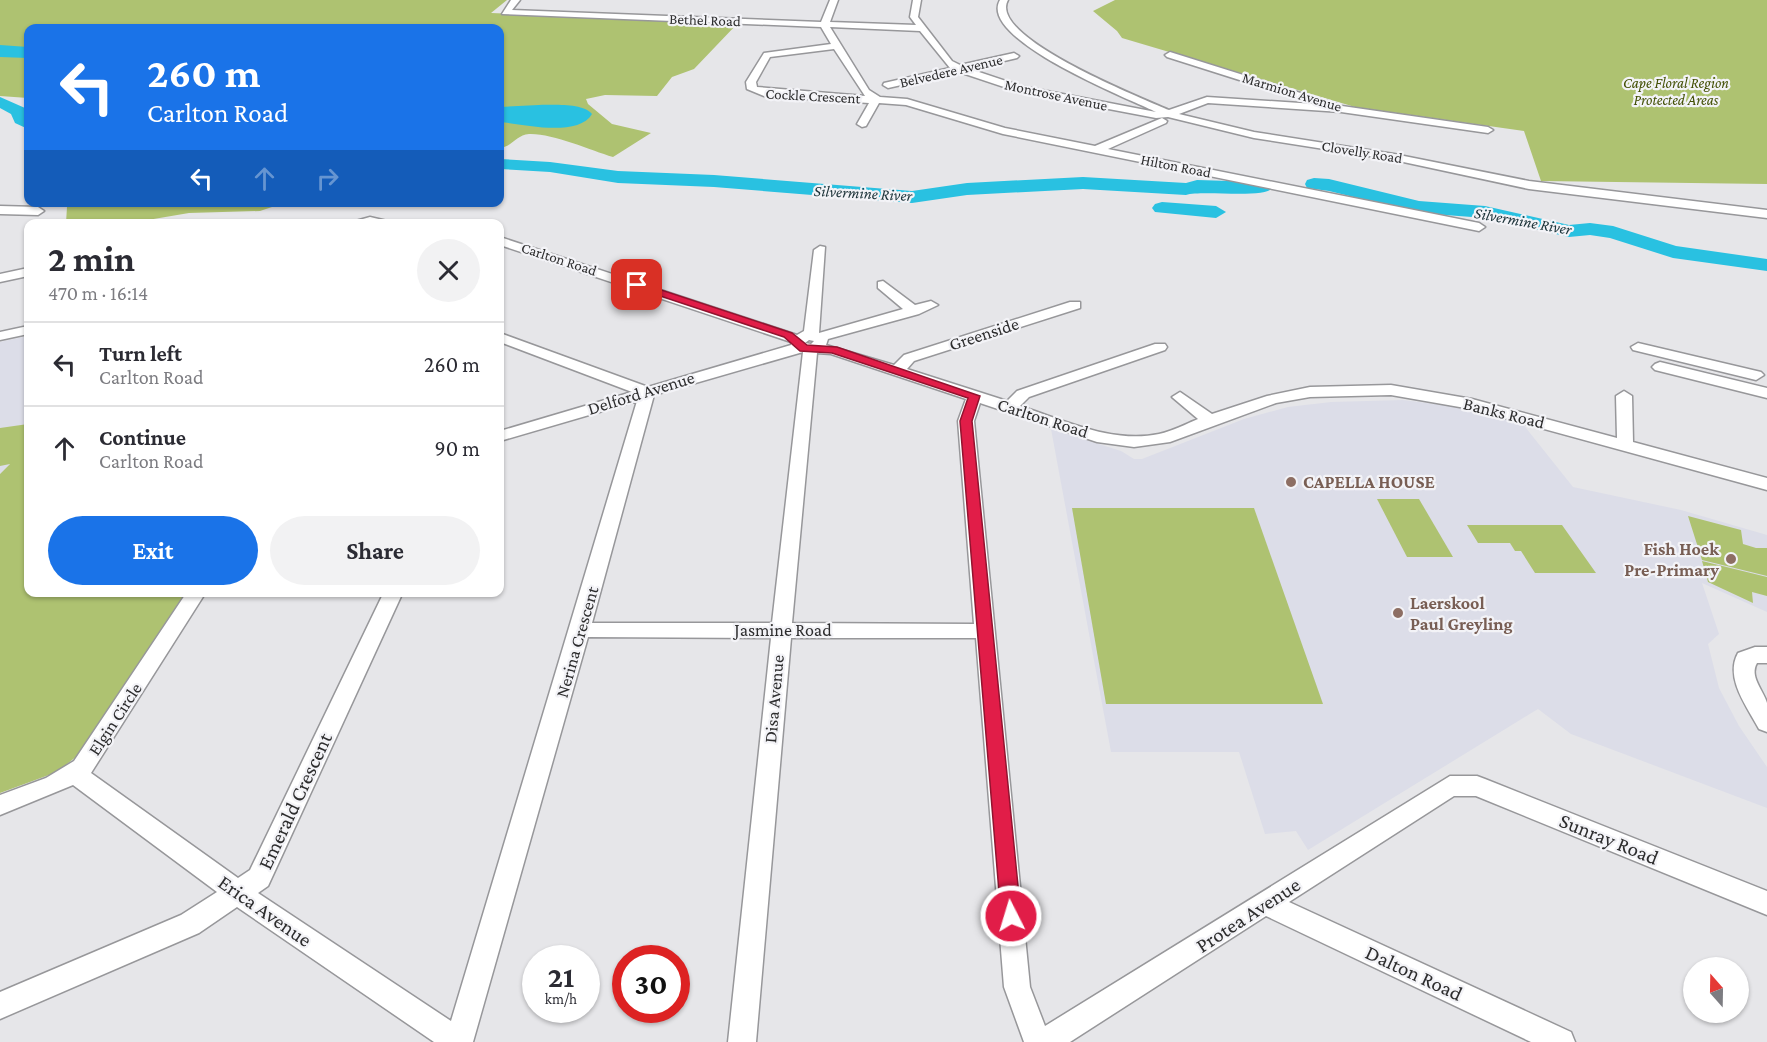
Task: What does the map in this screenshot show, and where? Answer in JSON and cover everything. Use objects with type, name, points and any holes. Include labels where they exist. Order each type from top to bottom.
[{"type":"street","name":"Bethel Road","points":[[516,0],[505,12],[921,28]]},
{"type":"street","points":[[834,0],[824,25],[865,92],[876,99],[862,124]]},
{"type":"street","points":[[917,0],[913,15],[921,28]]},
{"type":"street","name":"Clovelly Road","points":[[1005,0],[1000,7],[1001,14],[1036,50],[1166,117],[1247,134],[1394,157],[1529,185],[1767,214]]},
{"type":"street","name":"Montrose Avenue","points":[[921,28],[951,64],[958,69],[1019,89],[1166,117]]},
{"type":"street","name":"Cockle Crescent","points":[[837,46],[767,55],[752,82],[752,88],[764,93],[876,99]]},
{"type":"street","name":"Marmion Avenue","points":[[1170,55],[1341,109],[1488,130]]},
{"type":"street","name":"Belvedere Avenue","points":[[888,85],[1014,56]]},
{"type":"street","name":"Hilton Road","points":[[876,99],[917,104],[1003,131],[1479,227]]},
{"type":"street","points":[[1096,150],[1197,102],[1211,100],[1341,109]]},
{"type":"street","points":[[0,210],[38,211]]},
{"type":"street","name":"Carlton Road","points":[[504,242],[1103,438],[1134,442],[1164,438],[1236,410]]},
{"type":"street","name":"Disa Avenue","points":[[742,1042],[809,343],[820,250]]},
{"type":"street","points":[[0,278],[24,273]]},
{"type":"street","points":[[883,285],[914,311]]},
{"type":"street","name":"Greenside","points":[[897,370],[909,358],[1076,305]]},
{"type":"street","name":"Delford Avenue","points":[[504,435],[931,306]]},
{"type":"street","points":[[0,336],[24,331]]},
{"type":"street","points":[[504,339],[647,392]]},
{"type":"street","points":[[1010,407],[1023,394],[1160,347]]},
{"type":"street","points":[[1638,347],[1767,393]]},
{"type":"street","points":[[1660,367],[1689,367],[1756,375]]},
{"type":"street","name":"Banks Road","points":[[1236,410],[1273,399],[1310,392],[1390,390],[1472,404],[1767,484]]},
{"type":"street","name":"Nerina Crescent","points":[[459,1042],[647,392]]},
{"type":"street","points":[[975,396],[966,421],[1017,987],[1023,1008],[1038,1042]]},
{"type":"street","points":[[1624,396],[1625,445]]},
{"type":"street","points":[[1180,397],[1210,420]]},
{"type":"street","name":"Elgin Circle","points":[[0,805],[75,774],[93,753],[194,597]]},
{"type":"street","name":"Emerald Crescent","points":[[0,1006],[190,924],[239,894],[259,878],[392,597]]},
{"type":"street","name":"Jasmine Road","points":[[580,630],[986,631]]},
{"type":"street","points":[[1764,655],[1745,659],[1744,671],[1750,690],[1767,723]]},
{"type":"street","name":"Erica Avenue","points":[[75,774],[239,894],[459,1042]]},
{"type":"street","name":"Sunray Road","points":[[1450,786],[1477,786],[1767,903]]},
{"type":"street","name":"Protea Avenue","points":[[1045,1042],[1267,904],[1450,786]]},
{"type":"street","name":"Dalton Road","points":[[1267,904],[1561,1042]]},
{"type":"shaded area","points":[[24,337],[24,449],[0,474],[0,342]]},
{"type":"shaded area","name":"Laerskool Paul Greyling","points":[[1403,400],[1451,406],[1522,423],[1573,487],[1681,510],[1767,535],[1767,612],[1702,583],[1719,634],[1708,644],[1719,688],[1739,726],[1767,767],[1767,808],[1571,734],[1538,709],[1308,850],[1296,831],[1265,834],[1239,752],[1111,752],[1051,429],[1121,451],[1134,459],[1142,459],[1244,419],[1288,407],[1331,402]]},
{"type":"green space","points":[[0,0],[507,0],[491,13],[737,24],[694,69],[672,77],[657,96],[605,95],[586,99],[588,104],[612,124],[651,133],[613,157],[538,134],[525,135],[504,147],[504,24],[24,24],[24,98],[0,96]]},
{"type":"green space","name":"Cape Floral Region Protected Areas","points":[[1115,0],[1767,0],[1767,184],[1541,181],[1524,131],[1355,107],[1122,38],[1093,11]]},
{"type":"green space","points":[[67,207],[272,207],[260,211],[189,213],[154,219],[66,219]]},
{"type":"green space","points":[[24,425],[24,597],[184,597],[82,752],[57,772],[0,793],[0,474],[10,464],[0,466],[0,428]]},
{"type":"green space","points":[[1377,499],[1419,499],[1453,557],[1407,557]]},
{"type":"green space","points":[[1072,508],[1254,508],[1323,704],[1106,704]]},
{"type":"green space","points":[[1688,516],[1741,530],[1743,544],[1756,548],[1767,548],[1767,576],[1702,560]]},
{"type":"green space","points":[[1467,525],[1562,525],[1596,573],[1535,573],[1521,551],[1515,551],[1510,543],[1478,543]]},
{"type":"green space","points":[[1702,561],[1767,577],[1767,596],[1752,592],[1753,603],[1708,582]]},
{"type":"water","points":[[0,45],[24,47],[24,58],[0,57]]},
{"type":"water","points":[[575,106],[588,110],[592,114],[575,126],[535,127],[504,123],[504,107]]},
{"type":"waterway","name":"Silvermine River","points":[[0,102],[19,111],[24,121]]},
{"type":"waterway","name":"Silvermine River","points":[[504,164],[550,167],[618,177],[714,181],[912,197],[967,189],[1083,183],[1117,183],[1186,189],[1197,186],[1263,188]]},
{"type":"waterway","name":"Silvermine River","points":[[1314,184],[1329,185],[1419,207],[1485,212],[1569,231],[1590,229],[1613,232],[1673,252],[1767,265]]},
{"type":"waterway","points":[[1162,208],[1216,212]]},
{"type":"place","name":"CAPELLA HOUSE","points":[[1291,482]]},
{"type":"place","name":"Fish Hoek Pre-Primary","points":[[1731,559]]},
{"type":"place","name":"Laerskool Paul Greyling","points":[[1398,613]]},
{"type":"route","points":[[637,285],[788,335],[798,340],[798,345],[804,348],[816,347],[833,350],[975,396],[966,421],[1011,916]]}]
